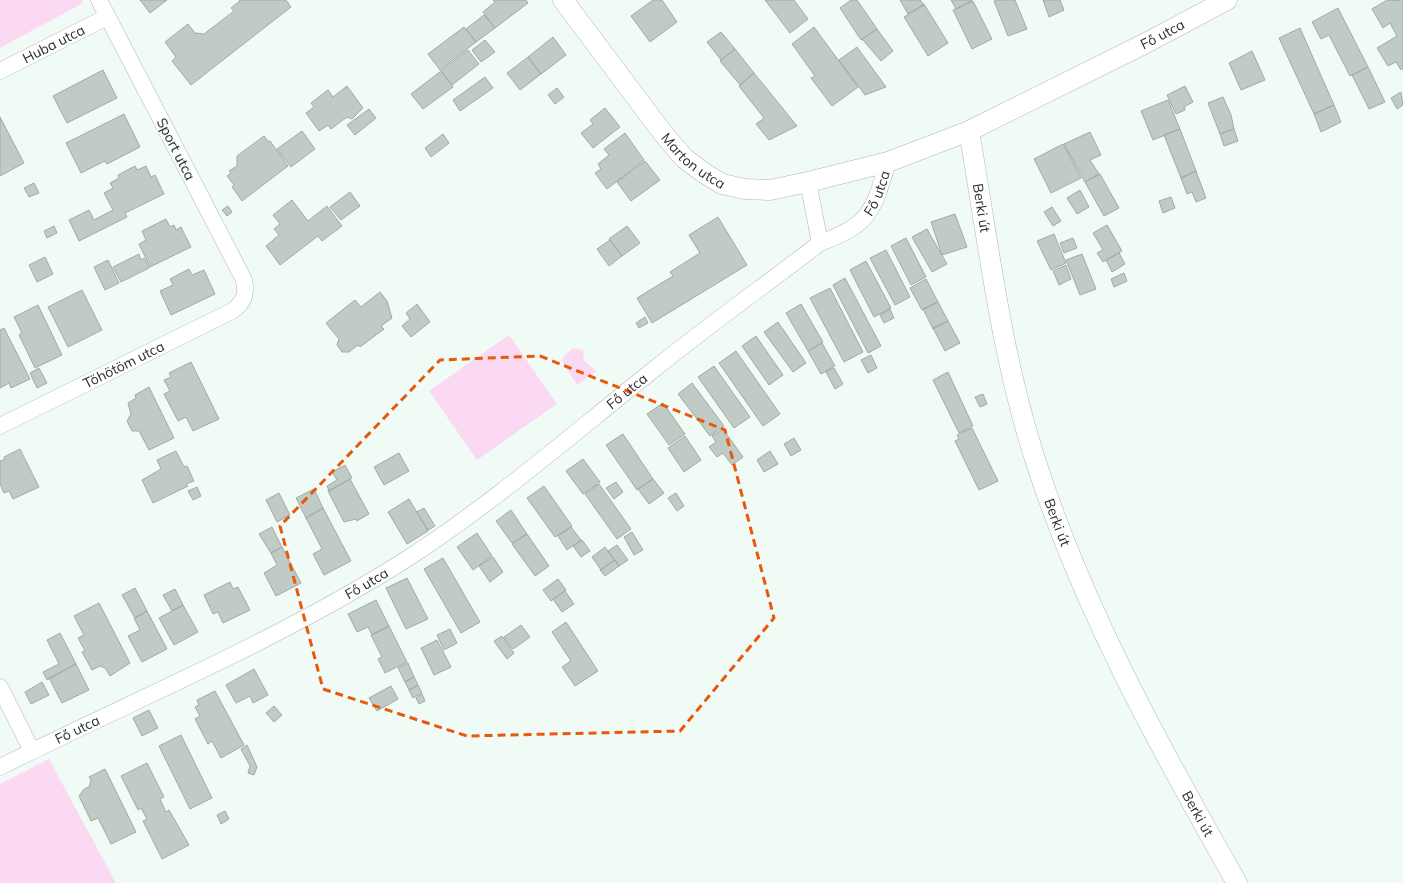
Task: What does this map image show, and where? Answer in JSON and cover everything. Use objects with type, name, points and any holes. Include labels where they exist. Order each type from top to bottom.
[{"type":"street","name":"Sport utca","points":[[99,0],[244,280],[246,289],[244,299]]},
{"type":"street","name":"Marton utca","points":[[563,0],[662,132],[684,158],[722,184],[745,189],[770,190],[888,162]]},
{"type":"street","name":"Fő utca","points":[[0,767],[288,628],[402,561],[468,516],[557,448],[655,368],[820,243],[845,234],[859,224],[873,208],[888,162],[968,130],[1146,43],[1227,0]]},
{"type":"street","name":"Huba utca","points":[[0,71],[107,16]]},
{"type":"street","name":"Berki út","points":[[968,130],[1005,344],[1017,395],[1051,507],[1082,584],[1112,651],[1165,756],[1237,883]]},
{"type":"street","points":[[808,182],[820,243]]},
{"type":"street","name":"Töhötöm utca","points":[[0,426],[232,311],[239,306],[244,299]]},
{"type":"street","points":[[0,687],[32,751]]},
{"type":"highlighted area","points":[[540,356],[725,430],[774,618],[680,731],[467,736],[323,689],[280,526],[440,360]]},
{"type":"shaded area","points":[[0,0],[82,0],[83,3],[0,48]]},
{"type":"shaded area","points":[[509,335],[557,404],[477,460],[429,391]]},
{"type":"shaded area","points":[[573,348],[583,350],[584,361],[596,371],[577,385],[562,361],[563,357]]},
{"type":"shaded area","points":[[49,759],[116,883],[0,883],[0,784]]},
{"type":"building","points":[[140,0],[167,0],[150,13]]},
{"type":"building","points":[[239,0],[286,0],[291,7],[191,85],[172,61],[176,57],[165,42],[188,24],[195,33],[204,34],[234,11],[231,8],[240,1]]},
{"type":"building","points":[[493,0],[526,0],[528,3],[495,28],[483,12],[495,2]]},
{"type":"building","points":[[653,0],[662,0],[677,22],[650,42],[631,16]]},
{"type":"building","points":[[765,0],[794,0],[808,19],[790,33]]},
{"type":"building","points":[[851,0],[857,0],[877,29],[861,40],[840,8]]},
{"type":"building","points":[[900,0],[920,0],[924,5],[908,14]]},
{"type":"building","points":[[951,0],[971,0],[972,1],[956,9]]},
{"type":"building","points":[[1015,0],[1027,29],[1008,36],[994,1]]},
{"type":"building","points":[[1043,0],[1060,0],[1064,10],[1049,17]]},
{"type":"building","points":[[1387,0],[1403,1],[1403,68],[1401,70],[1396,62],[1388,66],[1377,48],[1397,36],[1390,23],[1383,28],[1372,9]]},
{"type":"building","points":[[973,1],[992,39],[972,49],[953,10]]},
{"type":"building","points":[[924,4],[948,43],[928,56],[904,17]]},
{"type":"building","points":[[1338,8],[1368,67],[1350,76],[1329,35],[1321,39],[1312,22]]},
{"type":"building","points":[[484,15],[495,28],[476,42],[466,29]]},
{"type":"building","points":[[464,27],[476,42],[440,70],[428,54]]},
{"type":"building","points":[[814,27],[858,87],[832,106],[811,78],[815,76],[792,44]]},
{"type":"building","points":[[1300,28],[1334,105],[1314,114],[1279,38]]},
{"type":"building","points":[[877,29],[893,51],[881,61],[862,39]]},
{"type":"building","points":[[721,32],[735,49],[721,60],[707,42]]},
{"type":"building","points":[[553,37],[566,55],[541,74],[528,57]]},
{"type":"building","points":[[485,40],[495,52],[481,62],[472,50]]},
{"type":"building","points":[[857,47],[886,87],[865,95],[839,60]]},
{"type":"building","points":[[735,49],[754,73],[740,85],[720,61]]},
{"type":"building","points":[[468,50],[479,64],[452,85],[441,71]]},
{"type":"building","points":[[1252,51],[1265,80],[1241,90],[1229,63]]},
{"type":"building","points":[[528,57],[541,74],[520,90],[507,73]]},
{"type":"building","points":[[1368,67],[1385,102],[1369,109],[1352,75]]},
{"type":"building","points":[[103,70],[117,98],[67,123],[53,96]]},
{"type":"building","points":[[441,71],[453,87],[423,109],[411,94]]},
{"type":"building","points":[[754,73],[797,126],[769,140],[756,124],[764,118],[739,86]]},
{"type":"building","points":[[485,77],[493,88],[460,111],[453,100]]},
{"type":"building","points":[[347,86],[363,108],[352,119],[347,117],[331,129],[328,125],[319,131],[306,113],[314,107],[311,103],[328,90],[333,97]]},
{"type":"building","points":[[1185,86],[1193,102],[1184,107],[1185,110],[1176,114],[1167,95]]},
{"type":"building","points":[[557,88],[564,97],[555,104],[548,95]]},
{"type":"building","points":[[1401,92],[1403,105],[1397,109],[1391,98]]},
{"type":"building","points":[[1223,97],[1231,115],[1234,129],[1220,134],[1208,103]]},
{"type":"building","points":[[1168,100],[1180,129],[1153,140],[1141,111]]},
{"type":"building","points":[[1334,105],[1341,122],[1321,132],[1314,114]]},
{"type":"building","points":[[605,108],[620,127],[593,148],[581,133],[593,124],[590,120]]},
{"type":"building","points":[[369,109],[376,118],[355,135],[347,125]]},
{"type":"building","points":[[124,114],[140,147],[107,164],[105,161],[81,173],[66,143]]},
{"type":"building","points":[[0,117],[24,163],[0,176]]},
{"type":"building","points":[[1180,129],[1196,171],[1181,178],[1164,135]]},
{"type":"building","points":[[1234,129],[1238,141],[1224,146],[1220,134]]},
{"type":"building","points":[[302,131],[315,149],[291,167],[277,149]]},
{"type":"building","points":[[1090,132],[1101,155],[1090,160],[1099,174],[1085,182],[1064,144]]},
{"type":"building","points":[[625,133],[644,160],[607,189],[595,173],[601,169],[598,164],[609,155],[604,149]]},
{"type":"building","points":[[443,134],[449,143],[431,157],[425,148]]},
{"type":"building","points":[[264,136],[269,142],[270,141],[288,166],[242,201],[232,187],[234,185],[227,176],[231,173],[229,171],[237,166],[237,156]]},
{"type":"building","points":[[1063,144],[1081,178],[1051,193],[1034,159]]},
{"type":"building","points":[[645,161],[660,180],[631,201],[617,182]]},
{"type":"building","points":[[135,166],[137,170],[146,166],[151,177],[155,175],[164,194],[125,213],[127,217],[79,241],[69,220],[89,210],[94,220],[113,210],[104,193],[113,188],[110,183],[119,178],[118,175]]},
{"type":"building","points":[[1196,171],[1206,198],[1196,202],[1192,192],[1187,194],[1181,178]]},
{"type":"building","points":[[1100,174],[1119,208],[1104,216],[1085,182]]},
{"type":"building","points":[[34,183],[39,193],[29,197],[24,188]]},
{"type":"building","points":[[1080,190],[1089,207],[1077,214],[1067,198]]},
{"type":"building","points":[[350,192],[360,206],[341,220],[330,207]]},
{"type":"building","points":[[1171,197],[1175,208],[1163,213],[1159,201]]},
{"type":"building","points":[[292,200],[308,221],[327,206],[342,226],[322,241],[318,236],[280,265],[266,246],[279,235],[274,229],[280,224],[273,215]]},
{"type":"building","points":[[228,206],[232,212],[227,216],[222,210]]},
{"type":"building","points":[[1052,207],[1061,221],[1053,226],[1044,212]]},
{"type":"building","points":[[955,214],[967,247],[942,255],[931,222]]},
{"type":"building","points":[[718,217],[747,265],[652,323],[637,298],[673,276],[670,272],[700,253],[689,235]]},
{"type":"building","points":[[166,219],[170,227],[174,225],[176,230],[181,227],[191,247],[150,267],[139,244],[146,240],[142,231]]},
{"type":"building","points":[[1107,225],[1122,251],[1103,262],[1097,253],[1103,250],[1093,233]]},
{"type":"building","points":[[54,226],[57,233],[47,238],[44,231]]},
{"type":"building","points":[[627,226],[640,243],[622,256],[609,239]]},
{"type":"building","points":[[927,229],[947,264],[932,272],[912,237]]},
{"type":"building","points":[[1054,234],[1066,263],[1051,270],[1037,241]]},
{"type":"building","points":[[906,238],[926,277],[911,285],[891,246]]},
{"type":"building","points":[[1073,238],[1077,248],[1064,253],[1060,243]]},
{"type":"building","points":[[610,240],[622,256],[609,266],[597,249]]},
{"type":"building","points":[[886,250],[910,297],[895,305],[870,258]]},
{"type":"building","points":[[1119,253],[1125,264],[1112,272],[1106,260]]},
{"type":"building","points":[[139,254],[141,260],[144,258],[149,268],[121,282],[113,267]]},
{"type":"building","points":[[1082,254],[1096,289],[1080,295],[1066,260]]},
{"type":"building","points":[[45,257],[53,274],[37,282],[29,265]]},
{"type":"building","points":[[108,260],[119,283],[105,290],[94,267]]},
{"type":"building","points":[[866,261],[891,308],[874,317],[850,270]]},
{"type":"building","points":[[1066,265],[1071,279],[1059,285],[1053,271]]},
{"type":"building","points":[[189,269],[192,275],[204,270],[215,294],[171,315],[160,291],[173,285],[170,279]]},
{"type":"building","points":[[1124,273],[1127,281],[1114,287],[1111,279]]},
{"type":"building","points":[[845,278],[881,346],[868,353],[833,285]]},
{"type":"building","points":[[926,279],[938,302],[922,310],[910,288]]},
{"type":"building","points":[[830,288],[863,352],[844,362],[810,298]]},
{"type":"building","points":[[82,290],[102,330],[68,347],[48,307]]},
{"type":"building","points":[[380,292],[387,301],[392,318],[381,326],[384,329],[360,347],[358,345],[349,352],[342,352],[337,345],[339,339],[326,323],[355,300],[361,307]]},
{"type":"building","points":[[938,302],[948,321],[933,329],[923,309]]},
{"type":"building","points":[[417,304],[430,322],[411,337],[402,326],[410,319],[406,313]]},
{"type":"building","points":[[801,304],[823,342],[808,351],[786,313]]},
{"type":"building","points":[[38,305],[62,355],[35,368],[19,335],[22,333],[14,317]]},
{"type":"building","points":[[890,309],[894,318],[884,323],[880,315]]},
{"type":"building","points":[[645,317],[648,323],[639,328],[636,323]]},
{"type":"building","points":[[948,321],[960,343],[945,351],[933,328]]},
{"type":"building","points":[[778,322],[806,363],[793,372],[764,332]]},
{"type":"building","points":[[4,328],[30,379],[11,388],[9,383],[0,388],[0,330]]},
{"type":"building","points":[[756,336],[783,375],[769,385],[742,346]]},
{"type":"building","points":[[822,343],[835,366],[821,374],[808,351]]},
{"type":"building","points":[[736,351],[780,414],[763,426],[719,363]]},
{"type":"building","points":[[871,355],[877,368],[868,373],[861,360]]},
{"type":"building","points":[[191,362],[219,419],[193,431],[186,417],[178,421],[164,394],[170,391],[164,380],[171,377],[169,373]]},
{"type":"building","points":[[714,366],[750,417],[734,428],[698,377]]},
{"type":"building","points":[[39,368],[47,383],[37,388],[30,373]]},
{"type":"building","points":[[834,368],[843,384],[835,389],[826,372]]},
{"type":"building","points":[[948,372],[973,426],[959,433],[933,380]]},
{"type":"building","points":[[692,383],[724,426],[710,436],[678,394]]},
{"type":"building","points":[[149,387],[174,438],[149,450],[139,431],[132,431],[127,421],[131,414],[128,403],[136,398],[135,395]]},
{"type":"building","points":[[983,394],[987,404],[980,407],[975,397]]},
{"type":"building","points":[[663,403],[685,434],[669,445],[647,414]]},
{"type":"building","points":[[972,428],[998,481],[979,490],[955,441],[959,439],[957,435]]},
{"type":"building","points":[[723,429],[743,457],[732,465],[723,453],[717,457],[709,447],[716,442],[712,436]]},
{"type":"building","points":[[623,434],[653,479],[637,490],[606,445]]},
{"type":"building","points":[[685,436],[701,460],[684,472],[668,448]]},
{"type":"building","points":[[794,438],[801,450],[791,456],[784,444]]},
{"type":"building","points":[[20,449],[39,487],[13,499],[9,491],[4,493],[0,484],[0,461],[5,459],[4,457]]},
{"type":"building","points":[[176,451],[184,467],[187,466],[194,481],[186,484],[188,486],[153,503],[142,480],[161,469],[157,460]]},
{"type":"building","points":[[770,451],[778,464],[764,472],[757,460]]},
{"type":"building","points":[[399,453],[409,471],[384,485],[374,467]]},
{"type":"building","points":[[583,459],[600,482],[583,494],[566,471]]},
{"type":"building","points":[[345,465],[352,478],[329,491],[327,486],[337,480],[332,472]]},
{"type":"building","points":[[350,479],[369,514],[357,521],[356,519],[344,522],[328,491]]},
{"type":"building","points":[[653,479],[664,493],[649,504],[638,489]]},
{"type":"building","points":[[616,482],[623,492],[614,499],[606,488]]},
{"type":"building","points":[[599,484],[631,529],[617,539],[585,494]]},
{"type":"building","points":[[544,486],[572,526],[555,537],[527,498]]},
{"type":"building","points":[[197,487],[201,496],[193,500],[188,491]]},
{"type":"building","points":[[314,489],[323,508],[306,518],[296,498]]},
{"type":"building","points":[[279,493],[290,515],[277,522],[266,500]]},
{"type":"building","points":[[676,493],[684,506],[677,511],[668,498]]},
{"type":"building","points":[[409,499],[428,531],[407,544],[388,512]]},
{"type":"building","points":[[323,508],[351,561],[324,575],[313,554],[322,549],[306,518]]},
{"type":"building","points":[[424,508],[435,526],[428,530],[417,512]]},
{"type":"building","points":[[511,510],[527,534],[512,543],[496,521]]},
{"type":"building","points":[[272,527],[282,547],[271,553],[259,534]]},
{"type":"building","points":[[571,527],[581,540],[567,550],[558,536]]},
{"type":"building","points":[[632,532],[643,550],[634,555],[624,537]]},
{"type":"building","points":[[477,533],[492,556],[473,570],[457,547]]},
{"type":"building","points":[[527,534],[549,566],[535,576],[512,544]]},
{"type":"building","points":[[582,540],[590,551],[581,557],[573,546]]},
{"type":"building","points":[[617,545],[628,560],[619,566],[608,551]]},
{"type":"building","points":[[282,547],[301,583],[276,596],[264,573],[277,565],[271,553]]},
{"type":"building","points":[[605,547],[614,560],[601,570],[592,557]]},
{"type":"building","points":[[493,557],[503,572],[490,582],[479,566]]},
{"type":"building","points":[[443,558],[480,622],[461,633],[424,569]]},
{"type":"building","points":[[615,560],[619,566],[605,576],[600,570]]},
{"type":"building","points":[[407,578],[428,619],[406,629],[386,588]]},
{"type":"building","points":[[558,579],[566,590],[551,601],[543,590]]},
{"type":"building","points":[[230,582],[233,589],[238,587],[250,610],[223,623],[218,612],[213,614],[204,595]]},
{"type":"building","points":[[135,588],[147,611],[135,618],[122,595]]},
{"type":"building","points":[[175,589],[183,605],[172,611],[163,595]]},
{"type":"building","points":[[565,591],[574,604],[562,612],[553,599]]},
{"type":"building","points":[[376,600],[389,626],[372,635],[368,627],[357,632],[348,614]]},
{"type":"building","points":[[99,603],[130,663],[110,676],[105,668],[100,666],[92,670],[82,652],[85,651],[78,638],[84,635],[74,616]]},
{"type":"building","points":[[183,605],[198,632],[174,645],[159,618]]},
{"type":"building","points":[[147,611],[167,649],[142,662],[128,636],[140,630],[134,618]]},
{"type":"building","points":[[566,622],[598,671],[575,686],[562,667],[571,661],[552,632]]},
{"type":"building","points":[[521,625],[530,637],[513,649],[504,637]]},
{"type":"building","points":[[389,626],[407,662],[385,673],[378,659],[382,657],[371,635]]},
{"type":"building","points":[[450,629],[457,643],[444,650],[437,635]]},
{"type":"building","points":[[60,633],[76,664],[47,680],[43,672],[59,664],[47,640]]},
{"type":"building","points":[[502,636],[514,653],[507,659],[494,641]]},
{"type":"building","points":[[437,640],[451,667],[434,675],[421,648]]},
{"type":"building","points":[[408,663],[414,677],[405,682],[398,668]]},
{"type":"building","points":[[76,664],[89,690],[62,703],[49,678]]},
{"type":"building","points":[[254,669],[268,695],[253,703],[250,696],[236,703],[226,685]]},
{"type":"building","points":[[414,677],[418,685],[409,690],[405,682]]},
{"type":"building","points":[[42,682],[49,695],[31,704],[25,692]]},
{"type":"building","points":[[418,685],[422,693],[413,698],[409,690]]},
{"type":"building","points":[[391,686],[398,699],[377,711],[369,698]]},
{"type":"building","points":[[215,691],[244,745],[221,758],[212,741],[208,744],[195,719],[200,716],[195,707],[199,705],[197,700]]},
{"type":"building","points":[[422,694],[425,701],[419,704],[416,698]]},
{"type":"building","points":[[274,706],[282,715],[274,722],[266,713]]},
{"type":"building","points":[[149,710],[158,728],[142,736],[133,718]]},
{"type":"building","points":[[181,735],[212,798],[190,809],[159,746]]},
{"type":"building","points":[[247,745],[257,767],[254,775],[248,773],[250,766],[241,749]]},
{"type":"building","points":[[147,763],[164,797],[160,799],[166,812],[169,810],[189,845],[162,859],[143,821],[147,819],[141,808],[138,810],[121,776]]},
{"type":"building","points":[[105,769],[136,832],[111,844],[98,818],[91,821],[79,796],[84,789],[89,787],[91,780],[89,777]]},
{"type":"building","points":[[225,811],[229,819],[221,824],[217,815]]}]
